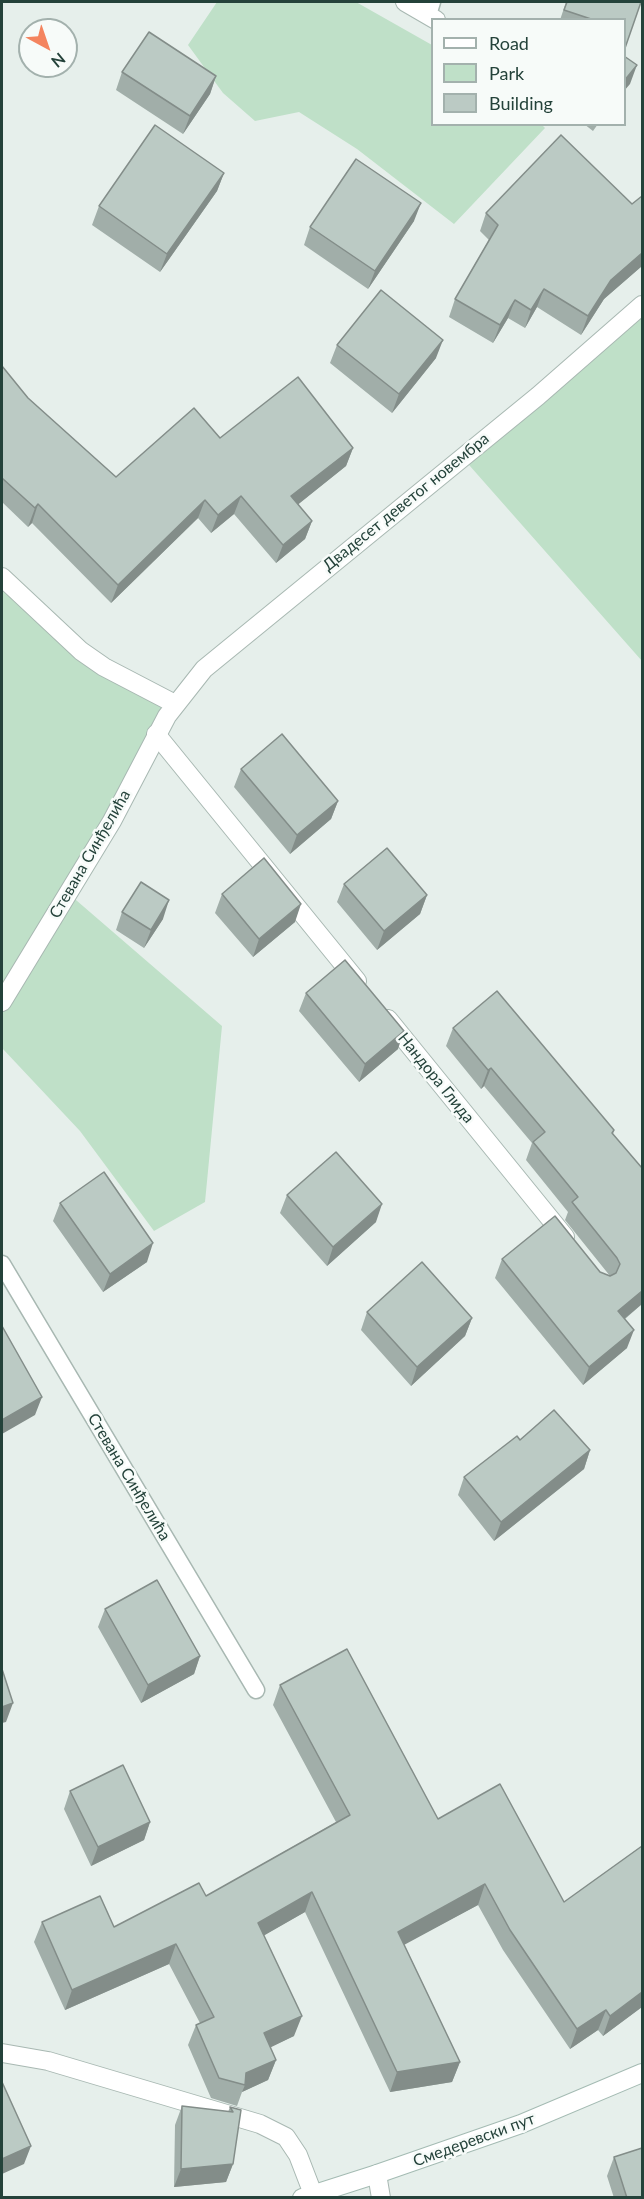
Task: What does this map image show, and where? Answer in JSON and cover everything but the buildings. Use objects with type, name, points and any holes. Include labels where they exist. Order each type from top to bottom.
[{"type":"street","points":[[405,2],[432,12]]},
{"type":"street","name":"Двадесет деветог новембра","points":[[175,704],[204,669],[236,641],[538,396],[642,306]]},
{"type":"street","points":[[2,578],[81,651],[104,667],[175,704]]},
{"type":"street","name":"Стевана Синђелића","points":[[2,1002],[112,821],[156,734],[175,704]]},
{"type":"street","name":"Нандора Глида","points":[[156,734],[579,1255]]},
{"type":"street","points":[[2,2053],[48,2061],[261,2124],[286,2137],[298,2155],[308,2196]]},
{"type":"street","name":"Смедеревски пут","points":[[308,2196],[521,2124],[642,2073]]},
{"type":"street","points":[[377,2174],[381,2198]]},
{"type":"lane","name":"Стевана Синђелића","points":[[2,1264],[256,1690]]},
{"type":"green space","points":[[217,2],[356,2],[431,44],[431,126],[543,126],[545,128],[454,224],[357,149],[299,112],[255,121],[223,93],[188,45]]},
{"type":"green space","points":[[642,303],[642,661],[462,457]]},
{"type":"green space","points":[[2,577],[42,617],[175,704],[69,894],[222,1026],[205,1202],[154,1231],[80,1131],[2,1048]]}]
